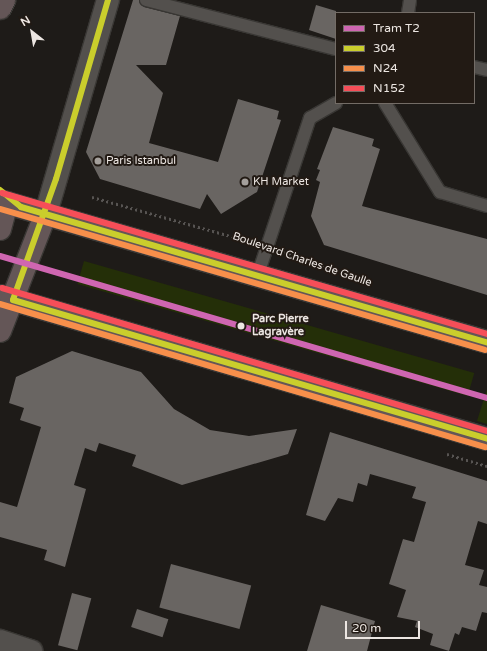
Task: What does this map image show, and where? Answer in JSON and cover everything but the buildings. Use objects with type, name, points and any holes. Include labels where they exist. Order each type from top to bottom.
[{"type":"main road","points":[[0,8],[4,0]]},
{"type":"main road","points":[[0,229],[7,200],[257,277],[487,342]]},
{"type":"main road","points":[[0,331],[6,298],[46,213]]},
{"type":"main road","points":[[6,298],[487,439]]},
{"type":"street","points":[[46,213],[108,0]]},
{"type":"street","points":[[0,641],[30,651]]},
{"type":"lane","points":[[146,0],[335,49]]},
{"type":"lane","points":[[408,12],[410,0]]},
{"type":"lane","points":[[475,66],[487,70]]},
{"type":"lane","points":[[257,277],[310,118],[335,104]]},
{"type":"lane","points":[[386,104],[394,113],[440,192],[487,206]]},
{"type":"path","name":"Boulevard Charles de Gaulle","points":[[92,197],[268,246],[348,275]]},
{"type":"green space","points":[[84,261],[474,373],[468,396],[77,284]]},
{"type":"green space","points":[[487,389],[487,424],[477,421]]},
{"type":"tram line","name":"T2","points":[[0,256],[487,398]]},
{"type":"transit line","name":"304","points":[[108,0],[56,179],[13,300],[487,439]]},
{"type":"transit line","name":"304","points":[[0,190],[21,207],[487,342]]},
{"type":"transit line","name":"N152","points":[[2,193],[487,334]]},
{"type":"transit line","name":"N24","points":[[0,209],[485,350]]},
{"type":"transit line","name":"N152","points":[[2,288],[487,431]]},
{"type":"transit line","name":"N24","points":[[0,304],[485,447]]},
{"type":"place","name":"Paris Istanbul","points":[[98,161]]},
{"type":"place","name":"KH Market","points":[[245,182]]},
{"type":"place","name":"Parc Pierre Lagravère","points":[[241,326]]}]
